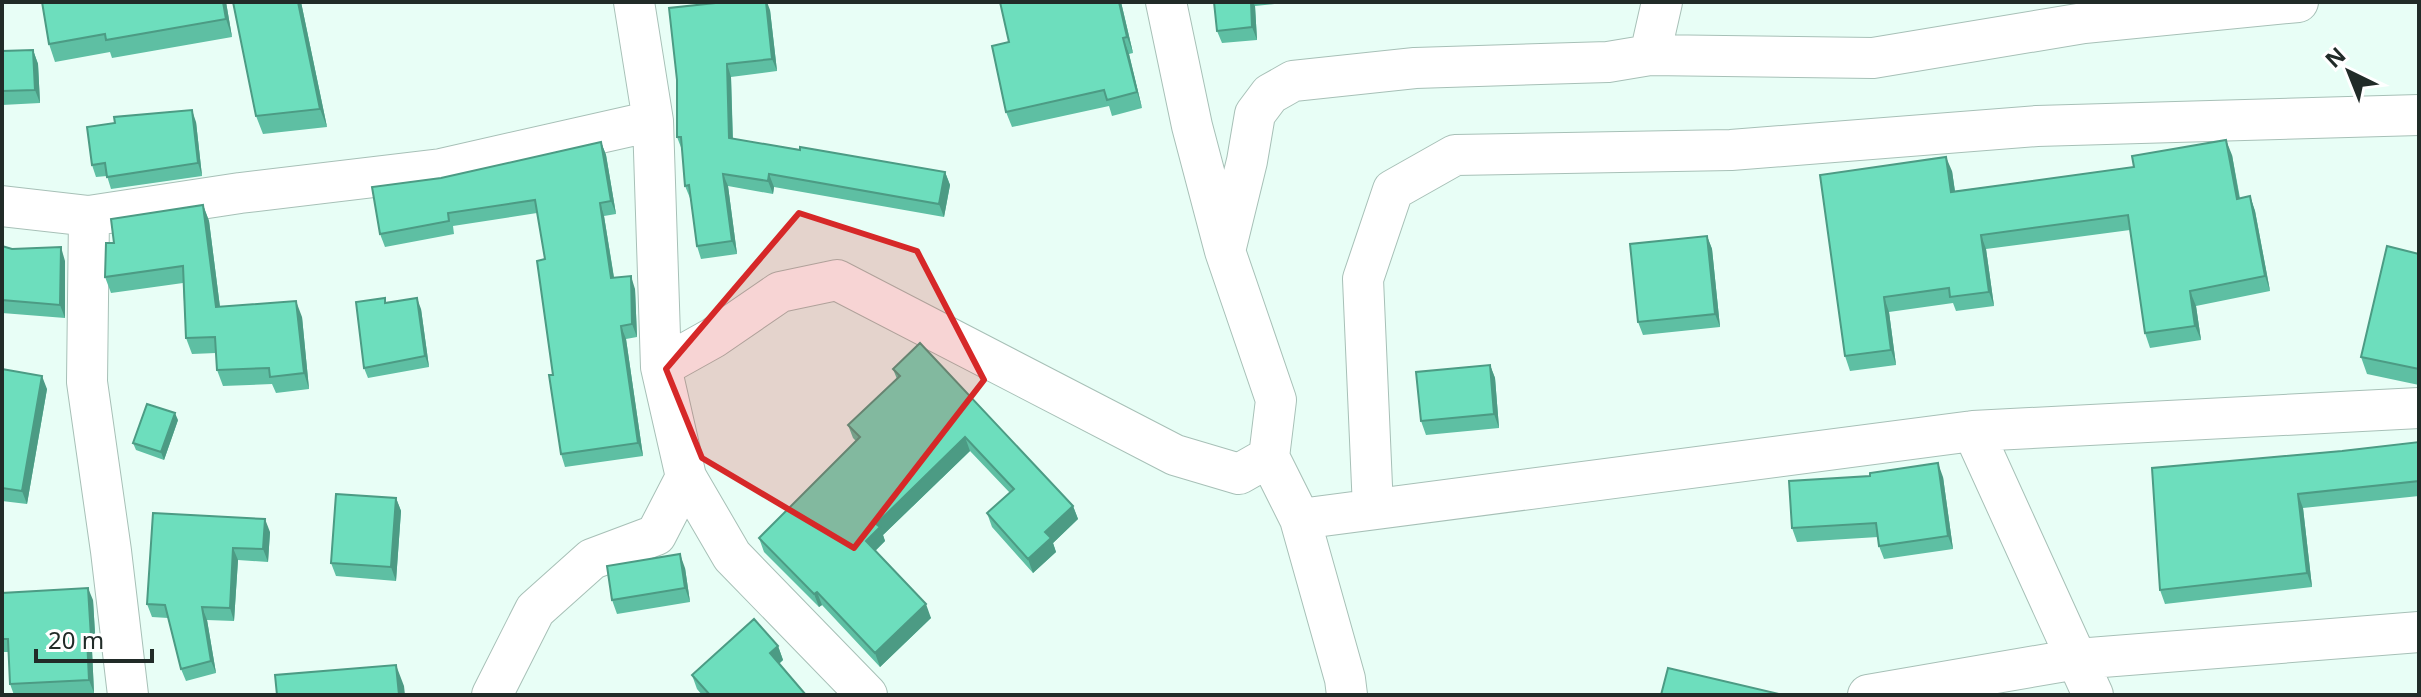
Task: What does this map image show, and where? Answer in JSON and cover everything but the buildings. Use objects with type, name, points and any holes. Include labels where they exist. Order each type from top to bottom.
[{"type":"street","points":[[634,2],[653,121],[661,367],[686,477],[732,556],[867,695]]},
{"type":"street","points":[[1166,2],[1192,126],[1225,251],[1276,400],[1269,457],[1300,519],[1347,695]]},
{"type":"street","points":[[1650,55],[1662,2]]},
{"type":"street","points":[[1225,251],[1255,114],[1270,94],[1293,81],[1415,68],[1608,62],[1650,55],[1873,58],[2084,23],[2298,2]]},
{"type":"street","points":[[1373,509],[1363,279],[1393,190],[1455,155],[1731,150],[2037,126],[2419,115]]},
{"type":"street","points":[[2,206],[89,216],[240,193],[441,169],[653,121]]},
{"type":"street","points":[[89,216],[87,382],[128,695]]},
{"type":"street","points":[[661,367],[713,338],[780,292],[837,280],[1175,455],[1239,474],[1269,457]]},
{"type":"street","points":[[1300,519],[1973,431],[2419,408]]},
{"type":"street","points":[[1973,431],[2093,695]]},
{"type":"street","points":[[492,695],[535,610],[592,559],[656,535],[686,477]]},
{"type":"street","points":[[1868,695],[2077,659],[2419,632]]},
{"type":"highlighted area","points":[[799,213],[917,251],[984,380],[854,548],[702,458],[666,369]]}]
